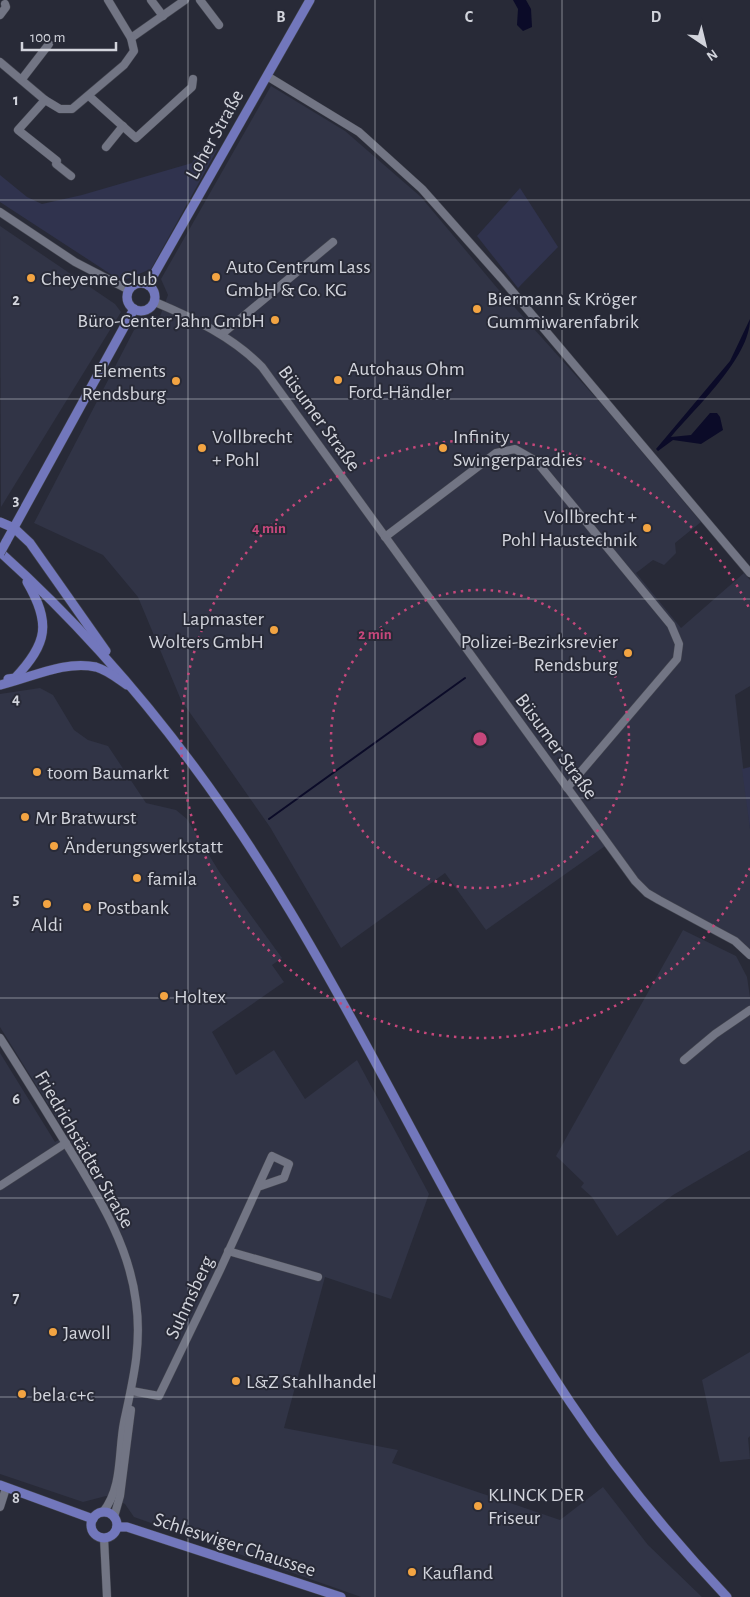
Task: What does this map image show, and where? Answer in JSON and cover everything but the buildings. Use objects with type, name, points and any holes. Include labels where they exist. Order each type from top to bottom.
[{"type":"main road","name":"Loher Straße","points":[[148,285],[310,0]]},
{"type":"main road","points":[[137,284],[148,285],[154,291],[155,302],[145,311],[134,309],[128,302],[128,290],[137,284]]},
{"type":"main road","points":[[134,309],[0,552],[20,570],[137,691],[211,789],[289,908],[334,986],[482,1258],[568,1399],[647,1508],[727,1597]]},
{"type":"main road","points":[[0,522],[14,528],[38,553],[126,679]]},
{"type":"main road","points":[[0,680],[15,678],[34,656],[43,635],[44,623],[39,602],[20,570]]},
{"type":"main road","points":[[0,685],[56,668],[84,665],[103,670],[137,691]]},
{"type":"main road","points":[[3,1486],[93,1519]]},
{"type":"main road","points":[[103,1512],[114,1516],[117,1526],[113,1534],[104,1538],[94,1532],[93,1519],[103,1512]]},
{"type":"main road","name":"Schleswiger Chaussee","points":[[117,1526],[341,1597]]},
{"type":"street","points":[[0,74],[3,65],[45,100],[60,109],[72,109],[131,58],[134,51],[131,38],[108,0]]},
{"type":"street","points":[[151,0],[162,16]]},
{"type":"street","points":[[131,38],[185,0]]},
{"type":"street","points":[[200,0],[219,25]]},
{"type":"street","points":[[0,15],[6,7],[5,4]]},
{"type":"street","points":[[22,79],[49,44]]},
{"type":"street","points":[[267,76],[359,132],[422,189],[500,278],[750,574]]},
{"type":"street","points":[[89,96],[136,138],[192,87],[193,79]]},
{"type":"street","points":[[45,100],[18,130],[57,161],[56,164],[71,176]]},
{"type":"street","points":[[106,147],[123,126]]},
{"type":"street","points":[[0,212],[75,262],[128,290]]},
{"type":"street","points":[[222,334],[333,242]]},
{"type":"street","name":"Büsumer Straße","points":[[155,302],[222,334],[240,346],[266,373],[641,888],[659,900],[736,941],[750,955]]},
{"type":"street","points":[[385,537],[496,453],[515,449],[536,461],[671,625],[679,644],[678,659],[567,788]]},
{"type":"street","points":[[684,1060],[715,1034],[750,1010]]},
{"type":"street","name":"Friedrichstädter Straße","points":[[0,1038],[66,1143],[114,1227],[130,1271],[137,1303],[138,1330],[132,1391],[124,1421],[114,1495],[103,1512]]},
{"type":"street","points":[[0,1186],[66,1143]]},
{"type":"street","name":"Suhmsberg","points":[[132,1391],[159,1396],[258,1187]]},
{"type":"street","points":[[228,1251],[318,1277]]},
{"type":"street","name":"Friedrichstädter Straße","points":[[114,1516],[120,1496],[131,1423],[130,1400]]},
{"type":"street","points":[[0,1507],[3,1486]]},
{"type":"street","points":[[104,1538],[107,1597]]},
{"type":"shaded area","points":[[513,0],[526,0],[531,9],[532,27],[523,31],[517,25],[518,9]]},
{"type":"shaded area","points":[[271,86],[345,131],[421,197],[498,289],[605,408],[701,522],[675,543],[676,553],[664,565],[653,560],[636,573],[681,628],[744,573],[750,580],[750,686],[735,695],[750,829],[750,954],[647,893],[608,844],[486,930],[445,873],[341,948],[270,827],[181,700],[138,597],[103,555],[34,523],[134,330],[159,319],[168,295],[161,279]]},
{"type":"shaded area","points":[[217,150],[151,269],[124,280],[112,275],[0,202],[0,175],[27,197],[42,204],[82,195],[192,163],[198,152]]},
{"type":"shaded area","points":[[520,188],[558,247],[518,288],[477,236]]},
{"type":"shaded area","points":[[0,226],[115,304],[121,312],[1,507]]},
{"type":"shaded area","points":[[750,319],[748,334],[731,366],[720,382],[671,437],[691,435],[710,413],[717,413],[723,430],[701,444],[673,440],[658,451],[656,449],[730,361]]},
{"type":"shaded area","points":[[40,688],[53,695],[74,730],[88,740],[108,746],[146,803],[176,810],[187,819],[220,873],[282,958],[272,965],[284,982],[212,1032],[236,1075],[274,1050],[305,1099],[357,1060],[429,1194],[391,1299],[325,1277],[284,1428],[398,1450],[392,1463],[560,1520],[603,1487],[648,1545],[702,1597],[361,1597],[134,1517],[125,1504],[106,1496],[83,1502],[0,1474],[0,1053],[55,1142],[67,1135],[0,1027],[0,694]]},
{"type":"shaded area","points":[[750,767],[750,829],[742,769]]},
{"type":"shaded area","points":[[683,930],[736,956],[747,977],[750,997],[750,1150],[673,1195],[617,1236],[592,1197],[581,1187],[584,1183],[556,1156]]},
{"type":"shaded area","points":[[750,1352],[750,1436],[748,1438],[750,1459],[720,1462],[702,1380]]},
{"type":"waterway","points":[[269,819],[465,678]]},
{"type":"place","name":"Auto Centrum Lass GmbH & Co. KG","points":[[216,277]]},
{"type":"place","name":"Cheyenne Club","points":[[31,278]]},
{"type":"place","name":"Biermann & Kröger Gummiwarenfabrik","points":[[477,309]]},
{"type":"place","name":"Büro-Center Jahn GmbH","points":[[275,320]]},
{"type":"place","name":"Autohaus Ohm Ford-Händler","points":[[338,380]]},
{"type":"place","name":"Elements Rendsburg","points":[[176,381]]},
{"type":"place","name":"Vollbrecht + Pohl","points":[[202,448]]},
{"type":"place","name":"Infinity Swingerparadies","points":[[443,448]]},
{"type":"place","name":"Vollbrecht + Pohl Haustechnik","points":[[647,528]]},
{"type":"place","name":"Lapmaster Wolters GmbH","points":[[274,630]]},
{"type":"place","name":"Polizei-Bezirksrevier Rendsburg","points":[[628,653]]},
{"type":"place","name":"toom Baumarkt","points":[[37,772]]},
{"type":"place","name":"Mr Bratwurst","points":[[25,817]]},
{"type":"place","name":"Änderungswerkstatt","points":[[54,846]]},
{"type":"place","name":"famila","points":[[137,878]]},
{"type":"place","name":"Aldi","points":[[47,904]]},
{"type":"place","name":"Postbank","points":[[87,907]]},
{"type":"place","name":"Holtex","points":[[164,996]]},
{"type":"place","name":"Jawoll","points":[[53,1332]]},
{"type":"place","name":"L&Z Stahlhandel","points":[[236,1381]]},
{"type":"place","name":"bela c+c","points":[[22,1394]]},
{"type":"place","name":"KLINCK DER Friseur","points":[[478,1506]]},
{"type":"place","name":"Kaufland","points":[[412,1572]]}]
